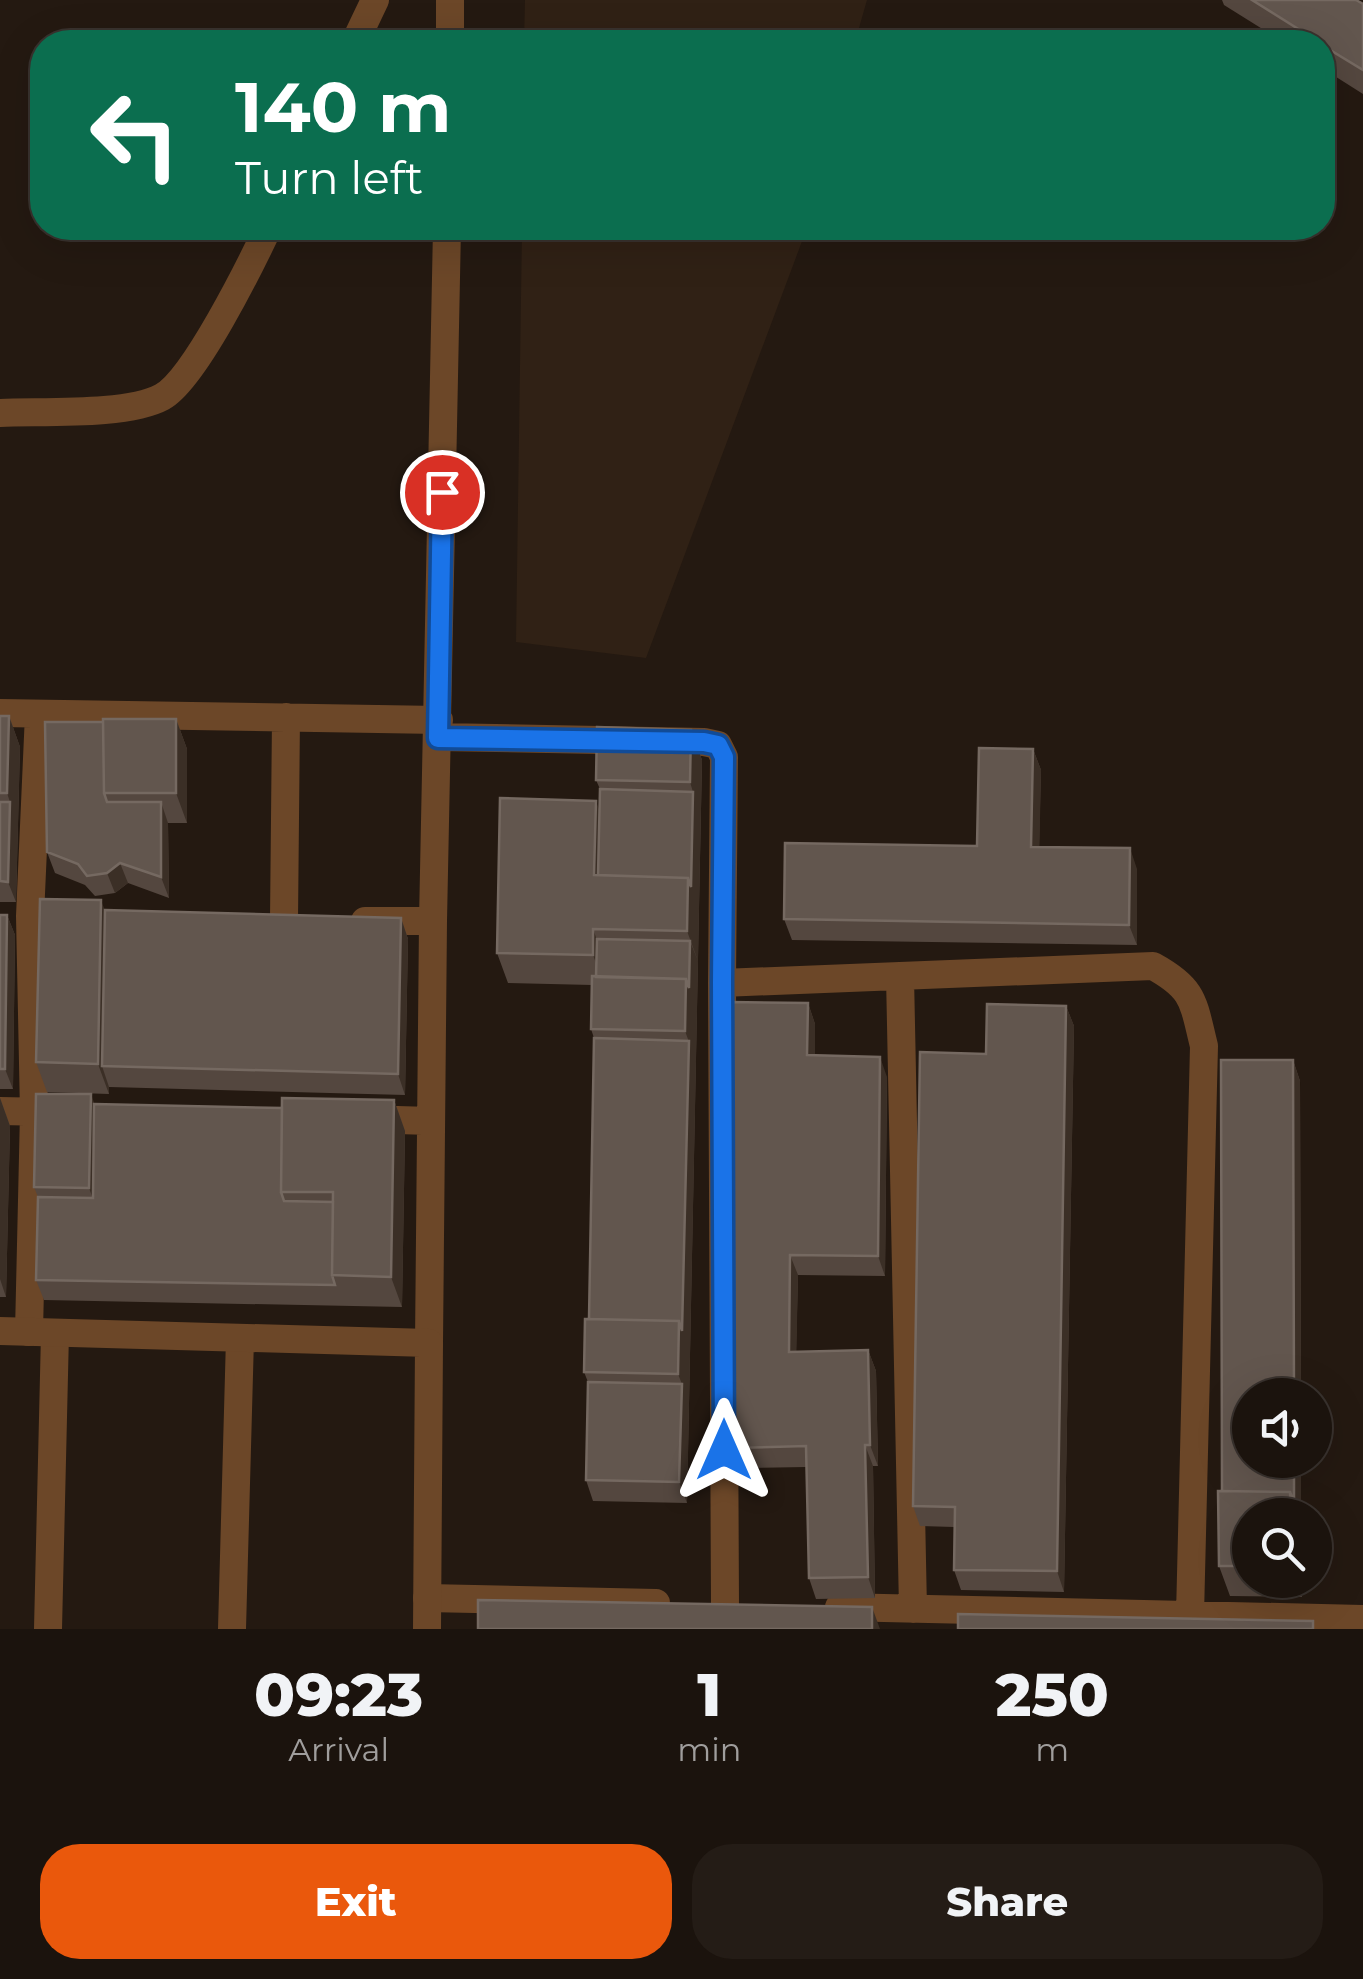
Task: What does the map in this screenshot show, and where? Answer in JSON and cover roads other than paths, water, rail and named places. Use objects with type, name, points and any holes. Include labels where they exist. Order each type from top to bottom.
[{"type":"street","points":[[362,30],[376,0]]},
{"type":"street","points":[[450,0],[450,30]]},
{"type":"street","points":[[0,413],[121,408],[162,397],[186,373],[261,240]]},
{"type":"street","points":[[427,1629],[433,921],[447,240]]},
{"type":"street","points":[[48,1629],[34,1112],[40,916],[13,711],[286,717],[718,745],[724,757],[715,1605],[427,1598]]},
{"type":"street","points":[[283,920],[286,717]]},
{"type":"street","points":[[0,916],[40,916]]},
{"type":"street","points":[[340,920],[433,921]]},
{"type":"street","points":[[722,982],[1153,966],[1179,980],[1192,998],[1204,1046],[1190,1615]]},
{"type":"street","points":[[900,976],[913,1609]]},
{"type":"street","points":[[0,1111],[74,1113]]},
{"type":"street","points":[[332,1118],[431,1120]]},
{"type":"street","points":[[0,1332],[429,1344]]},
{"type":"street","points":[[232,1629],[240,1338]]},
{"type":"street","points":[[819,1607],[913,1609],[954,1619],[1190,1615],[1363,1619]]}]
